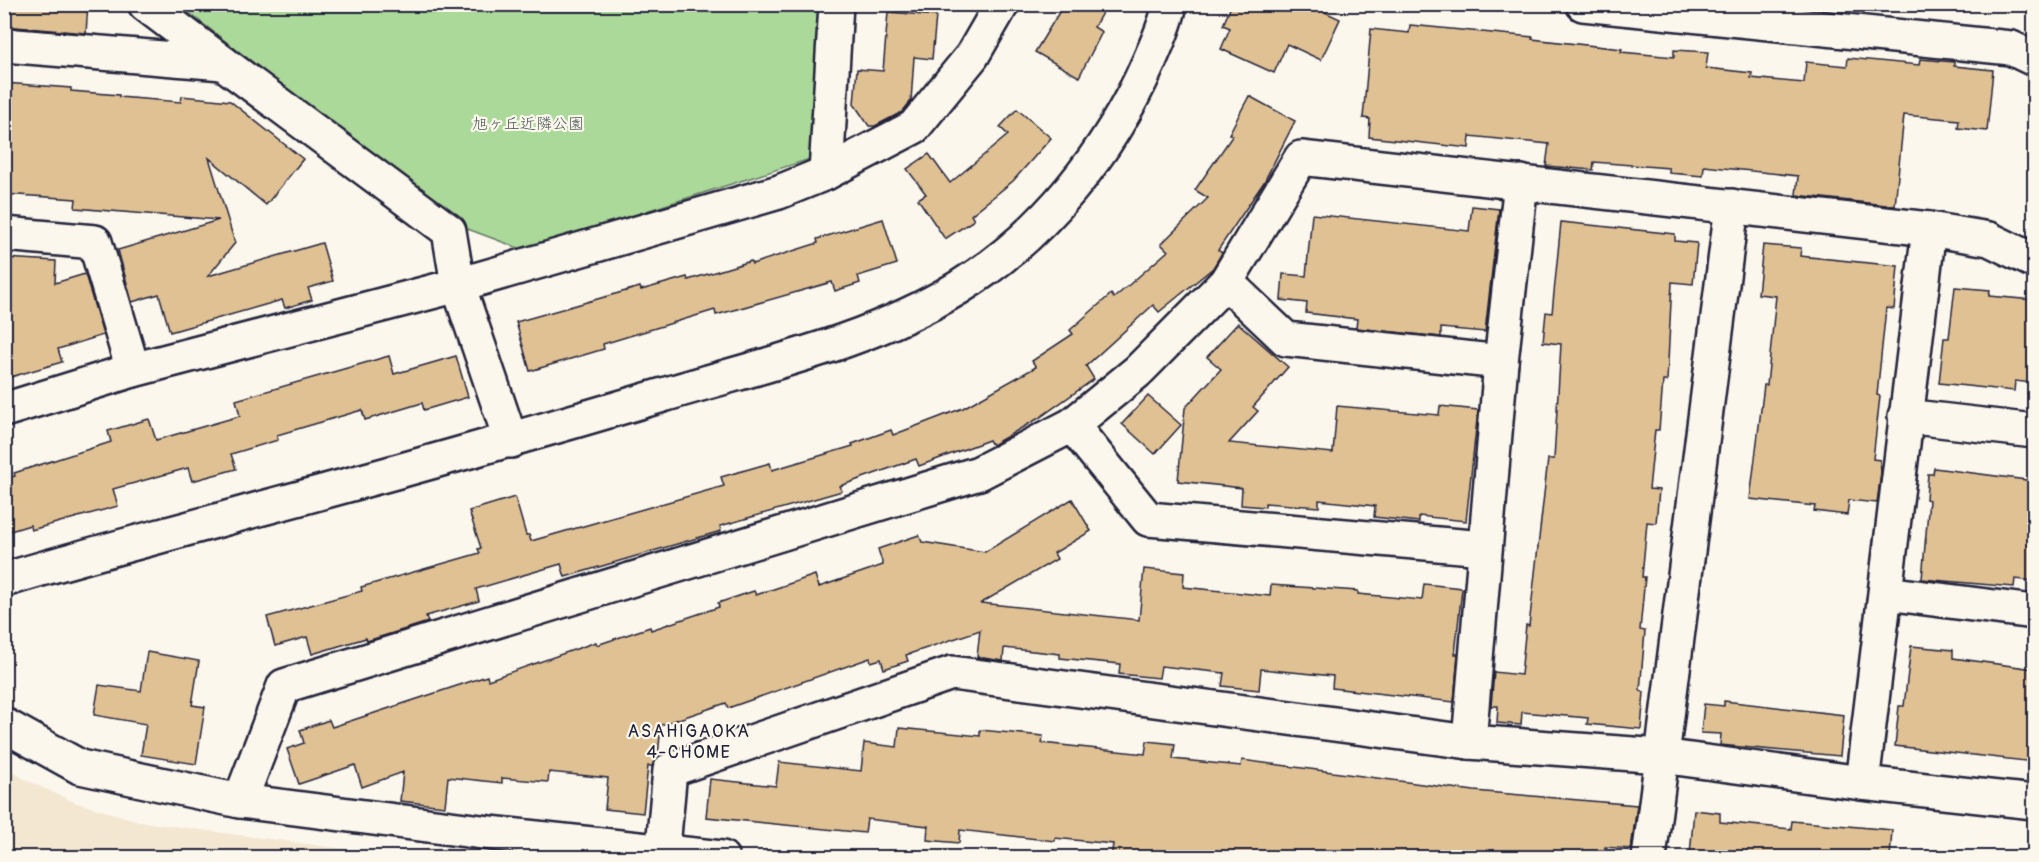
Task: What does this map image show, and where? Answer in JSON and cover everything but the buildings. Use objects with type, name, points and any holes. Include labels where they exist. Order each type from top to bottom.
[{"type":"street","points":[[145,4],[449,231],[458,285],[511,441]]},
{"type":"street","points":[[826,173],[836,4]]},
{"type":"street","points":[[4,410],[133,370],[458,285],[779,192],[826,173],[914,127],[972,56],[1002,4]]},
{"type":"street","points":[[4,580],[511,441],[828,345],[905,317],[960,287],[1020,242],[1065,197],[1107,143],[1137,89],[1167,21],[1170,4]]},
{"type":"street","points":[[1582,4],[2012,48],[2034,59]]},
{"type":"street","points":[[4,45],[223,63]]},
{"type":"street","points":[[240,801],[284,686],[979,473],[1072,425],[1138,371],[1226,282],[1301,158],[1929,229],[1989,239],[2034,261]]},
{"type":"street","points":[[1469,742],[1501,362],[1521,183]]},
{"type":"street","points":[[1649,858],[1732,206]]},
{"type":"street","points":[[1862,783],[1929,229]]},
{"type":"street","points":[[4,234],[95,242],[133,370]]},
{"type":"street","points":[[1226,282],[1286,339],[1501,362]]},
{"type":"street","points":[[1905,416],[2034,431]]},
{"type":"street","points":[[1072,425],[1148,519],[1484,548]]},
{"type":"street","points":[[1886,593],[2034,612]]},
{"type":"street","points":[[663,854],[670,770],[952,673],[1469,742],[1661,756],[1862,783],[2034,802]]},
{"type":"street","points":[[4,725],[80,767],[240,801],[480,845],[722,858]]},
{"type":"shaded area","points":[[4,766],[28,781],[74,802],[142,822],[404,857],[5,857]]},
{"type":"green space","name":"旭ヶ丘近隣公園","points":[[179,5],[819,5],[810,159],[524,250],[465,228]]},
{"type":"district","name":"ASAHIGAOKA 4-CHOME","points":[[689,741]]}]
